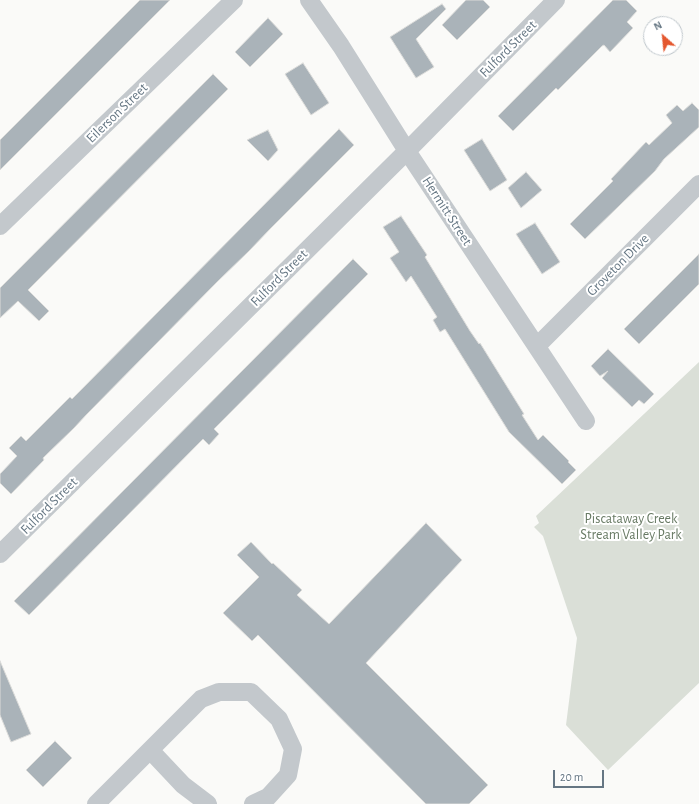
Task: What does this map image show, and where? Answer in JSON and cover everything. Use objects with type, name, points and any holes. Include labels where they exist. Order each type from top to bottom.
[{"type":"street","name":"Eilerson Street","points":[[0,226],[234,0]]},
{"type":"street","name":"Hermitt Street","points":[[309,0],[341,46],[407,151],[586,421]]},
{"type":"street","name":"Fulford Street","points":[[0,554],[407,151],[556,0]]},
{"type":"street","name":"Groveton Drive","points":[[536,346],[699,184]]},
{"type":"street","points":[[96,804],[201,699],[219,692],[251,692],[279,719],[293,749],[288,775],[268,797],[253,804]]},
{"type":"street","points":[[150,750],[183,785],[208,804]]},
{"type":"green space","name":"Piscataway Creek Stream Valley Park","points":[[699,362],[699,683],[608,770],[566,725],[577,638],[543,536],[534,527],[539,523],[536,516]]},
{"type":"building","points":[[140,0],[170,0],[0,170],[0,140]]},
{"type":"building","points":[[466,0],[483,0],[490,7],[457,40],[442,25]]},
{"type":"building","points":[[613,0],[626,0],[637,11],[627,22],[633,28],[610,52],[604,45],[602,46],[558,90],[556,88],[513,131],[498,116]]},
{"type":"building","points":[[442,4],[446,9],[416,39],[434,67],[416,78],[390,37]]},
{"type":"building","points":[[268,18],[283,34],[250,67],[235,52]]},
{"type":"building","points":[[303,63],[329,103],[311,115],[285,74]]},
{"type":"building","points":[[213,74],[228,89],[28,290],[49,311],[39,321],[18,301],[0,318],[0,288]]},
{"type":"building","points":[[692,103],[699,110],[699,127],[664,159],[655,171],[585,239],[570,224],[613,181],[611,179],[646,142],[649,145],[672,123],[666,115],[677,105],[683,111]]},
{"type":"building","points":[[339,129],[354,145],[43,458],[44,460],[11,494],[0,483],[0,474],[17,456],[9,448],[21,436],[26,441],[70,397],[72,399]]},
{"type":"building","points":[[268,130],[278,150],[268,161],[247,140]]},
{"type":"building","points":[[482,139],[507,180],[490,191],[464,150]]},
{"type":"building","points":[[526,172],[542,190],[521,208],[508,188]]},
{"type":"building","points":[[401,216],[427,255],[425,257],[470,331],[479,344],[480,343],[524,414],[522,415],[538,440],[543,435],[576,470],[562,484],[509,432],[445,329],[440,332],[433,320],[437,317],[411,276],[406,282],[390,258],[399,252],[383,227]]},
{"type":"building","points":[[535,223],[560,262],[542,274],[516,234]]},
{"type":"building","points":[[699,254],[699,284],[639,344],[624,329]]},
{"type":"building","points":[[353,259],[368,274],[214,429],[219,434],[209,445],[203,439],[29,615],[14,601]]},
{"type":"building","points":[[608,349],[654,394],[644,404],[639,400],[632,407],[602,378],[608,371],[600,376],[591,366]]},
{"type":"building","points":[[426,523],[462,560],[366,663],[488,785],[469,804],[426,804],[258,635],[252,641],[223,613],[259,577],[237,555],[251,542],[272,564],[273,563],[302,590],[297,595],[329,624]]},
{"type":"building","points":[[0,661],[31,734],[11,742],[0,715]]},
{"type":"building","points":[[55,741],[72,758],[43,787],[26,770]]}]
